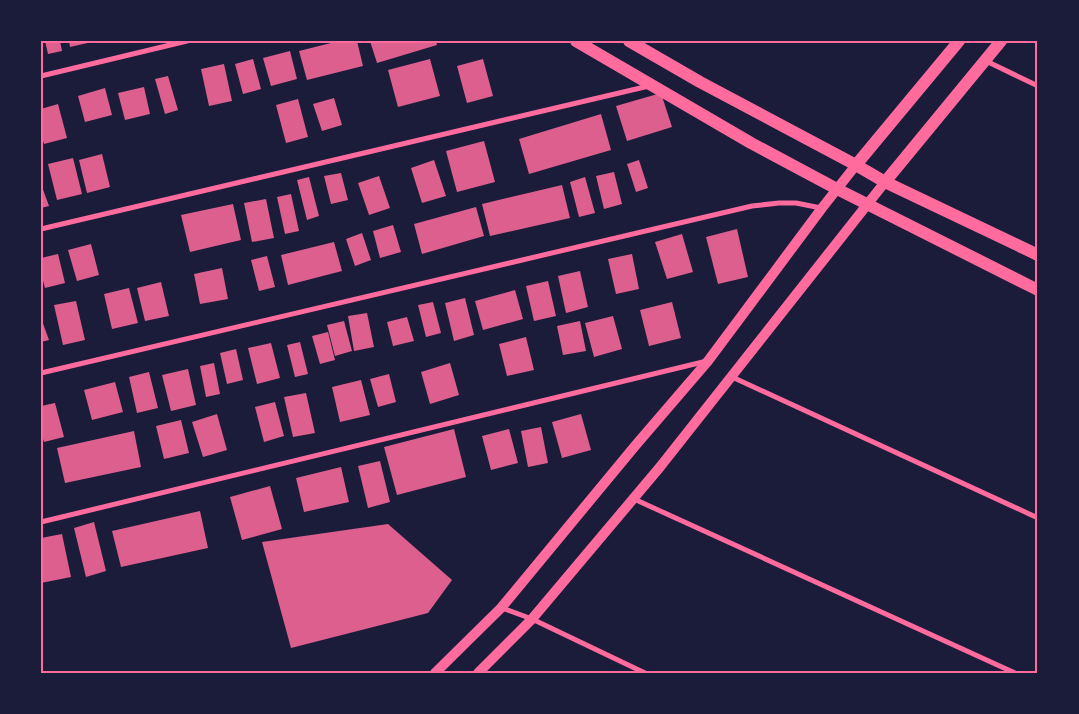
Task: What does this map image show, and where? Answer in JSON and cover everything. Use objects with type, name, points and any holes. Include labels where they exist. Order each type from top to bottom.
[{"type":"main road","points":[[576,41],[751,143],[837,189],[1038,290]]},
{"type":"main road","points":[[628,41],[886,182],[1038,255]]},
{"type":"main road","points":[[435,673],[501,608],[708,360],[822,208],[959,41]]},
{"type":"main road","points":[[478,673],[532,619],[660,467],[868,204],[1001,41]]},
{"type":"street","points":[[41,76],[187,41]]},
{"type":"street","points":[[985,61],[1038,86]]},
{"type":"street","points":[[41,229],[652,85]]},
{"type":"street","points":[[41,373],[752,206],[779,203],[822,208]]},
{"type":"street","points":[[41,522],[708,360]]},
{"type":"street","points":[[732,377],[1038,518]]},
{"type":"street","points":[[633,499],[1015,673]]},
{"type":"street","points":[[501,608],[532,619],[645,673]]},
{"type":"building","points":[[45,41],[60,41],[62,51],[48,54]]},
{"type":"building","points":[[69,41],[92,41],[92,42],[70,47]]},
{"type":"building","points":[[339,41],[357,41],[363,66],[307,80],[299,51]]},
{"type":"building","points":[[370,41],[436,41],[437,45],[377,63]]},
{"type":"building","points":[[290,51],[297,79],[271,86],[263,58]]},
{"type":"building","points":[[253,59],[261,89],[243,94],[235,64]]},
{"type":"building","points":[[430,59],[440,96],[398,107],[388,70]]},
{"type":"building","points":[[483,59],[493,96],[467,103],[457,66]]},
{"type":"building","points":[[224,64],[232,101],[209,106],[201,69]]},
{"type":"building","points":[[168,76],[178,110],[165,114],[155,79]]},
{"type":"building","points":[[144,87],[150,114],[125,120],[118,93]]},
{"type":"building","points":[[105,88],[112,115],[85,122],[78,96]]},
{"type":"building","points":[[661,93],[672,127],[627,141],[616,106]]},
{"type":"building","points":[[334,98],[342,125],[322,131],[313,104]]},
{"type":"building","points":[[298,99],[308,137],[286,143],[276,105]]},
{"type":"building","points":[[58,104],[67,138],[44,144],[41,134],[41,109]]},
{"type":"building","points":[[601,114],[611,150],[529,174],[519,139]]},
{"type":"building","points":[[484,141],[495,182],[457,192],[446,151]]},
{"type":"building","points":[[102,154],[110,187],[87,193],[79,160]]},
{"type":"building","points":[[73,158],[82,194],[57,200],[48,164]]},
{"type":"building","points":[[434,160],[446,196],[422,203],[411,168]]},
{"type":"building","points":[[639,160],[648,188],[636,192],[627,164]]},
{"type":"building","points":[[614,172],[622,204],[604,209],[596,176]]},
{"type":"building","points":[[341,173],[348,200],[331,204],[324,176]]},
{"type":"building","points":[[379,176],[390,208],[369,215],[358,183]]},
{"type":"building","points":[[309,177],[319,216],[307,220],[297,180]]},
{"type":"building","points":[[585,177],[595,213],[579,217],[570,182]]},
{"type":"building","points":[[41,184],[49,206],[41,208]]},
{"type":"building","points":[[562,185],[570,218],[490,236],[482,204]]},
{"type":"building","points":[[291,194],[299,231],[285,234],[277,197]]},
{"type":"building","points":[[266,199],[274,238],[252,242],[244,203]]},
{"type":"building","points":[[233,204],[241,240],[190,252],[181,215]]},
{"type":"building","points":[[476,207],[484,236],[422,254],[414,224]]},
{"type":"building","points":[[393,225],[401,252],[380,258],[373,231]]},
{"type":"building","points":[[737,229],[748,277],[718,284],[706,237]]},
{"type":"building","points":[[362,233],[371,260],[355,266],[346,239]]},
{"type":"building","points":[[682,234],[693,272],[667,279],[655,242]]},
{"type":"building","points":[[334,242],[342,271],[288,285],[281,255]]},
{"type":"building","points":[[91,244],[99,275],[77,281],[68,250]]},
{"type":"building","points":[[58,254],[65,283],[45,288],[41,274],[41,258]]},
{"type":"building","points":[[632,254],[639,289],[616,294],[608,259]]},
{"type":"building","points":[[267,256],[275,287],[259,291],[251,260]]},
{"type":"building","points":[[222,268],[228,299],[200,304],[194,274]]},
{"type":"building","points":[[580,271],[588,307],[566,313],[558,276]]},
{"type":"building","points":[[548,281],[556,316],[534,321],[526,286]]},
{"type":"building","points":[[161,282],[169,316],[145,321],[137,288]]},
{"type":"building","points":[[129,288],[138,323],[112,329],[104,294]]},
{"type":"building","points":[[515,290],[523,319],[483,330],[475,301]]},
{"type":"building","points":[[465,298],[474,335],[454,341],[445,303]]},
{"type":"building","points":[[76,301],[85,340],[63,345],[54,305]]},
{"type":"building","points":[[433,302],[441,333],[426,337],[418,305]]},
{"type":"building","points":[[672,302],[681,338],[649,346],[640,310]]},
{"type":"building","points":[[367,313],[374,347],[354,351],[348,316]]},
{"type":"building","points":[[613,316],[622,349],[594,357],[585,323]]},
{"type":"building","points":[[407,317],[414,341],[393,346],[387,322]]},
{"type":"building","points":[[41,318],[49,340],[41,342]]},
{"type":"building","points":[[344,321],[352,351],[335,356],[327,325]]},
{"type":"building","points":[[580,321],[586,351],[563,355],[557,326]]},
{"type":"building","points":[[328,332],[335,360],[320,364],[312,336]]},
{"type":"building","points":[[526,337],[534,370],[507,376],[499,344]]},
{"type":"building","points":[[300,342],[308,374],[295,377],[287,345]]},
{"type":"building","points":[[271,343],[280,378],[257,384],[248,348]]},
{"type":"building","points":[[236,349],[243,380],[227,384],[220,353]]},
{"type":"building","points":[[214,363],[220,394],[206,397],[200,366]]},
{"type":"building","points":[[450,363],[459,395],[430,404],[421,372]]},
{"type":"building","points":[[188,369],[196,405],[171,411],[162,375]]},
{"type":"building","points":[[149,372],[158,408],[137,413],[129,377]]},
{"type":"building","points":[[389,374],[396,402],[378,407],[370,379]]},
{"type":"building","points":[[361,380],[370,415],[340,422],[332,387]]},
{"type":"building","points":[[115,382],[123,412],[92,420],[84,390]]},
{"type":"building","points":[[306,393],[315,433],[293,437],[284,397]]},
{"type":"building","points":[[275,402],[284,436],[264,442],[255,407]]},
{"type":"building","points":[[55,403],[64,437],[44,442],[41,433],[41,406]]},
{"type":"building","points":[[217,414],[227,450],[203,457],[192,422]]},
{"type":"building","points":[[581,414],[591,450],[562,458],[552,422]]},
{"type":"building","points":[[181,420],[189,453],[164,459],[156,426]]},
{"type":"building","points":[[541,427],[548,463],[528,467],[521,431]]},
{"type":"building","points":[[454,429],[466,477],[397,495],[384,447]]},
{"type":"building","points":[[509,429],[518,463],[491,470],[482,436]]},
{"type":"building","points":[[134,431],[141,467],[65,483],[57,448]]},
{"type":"building","points":[[380,461],[390,502],[368,508],[358,466]]},
{"type":"building","points":[[341,467],[349,502],[304,512],[296,478]]},
{"type":"building","points":[[270,486],[282,529],[242,540],[230,497]]},
{"type":"building","points":[[200,511],[208,548],[121,567],[112,531]]},
{"type":"building","points":[[94,522],[106,571],[86,577],[74,528]]},
{"type":"building","points":[[388,524],[452,580],[428,613],[291,648],[262,542]]},
{"type":"building","points":[[62,534],[71,577],[41,583],[41,538]]}]
